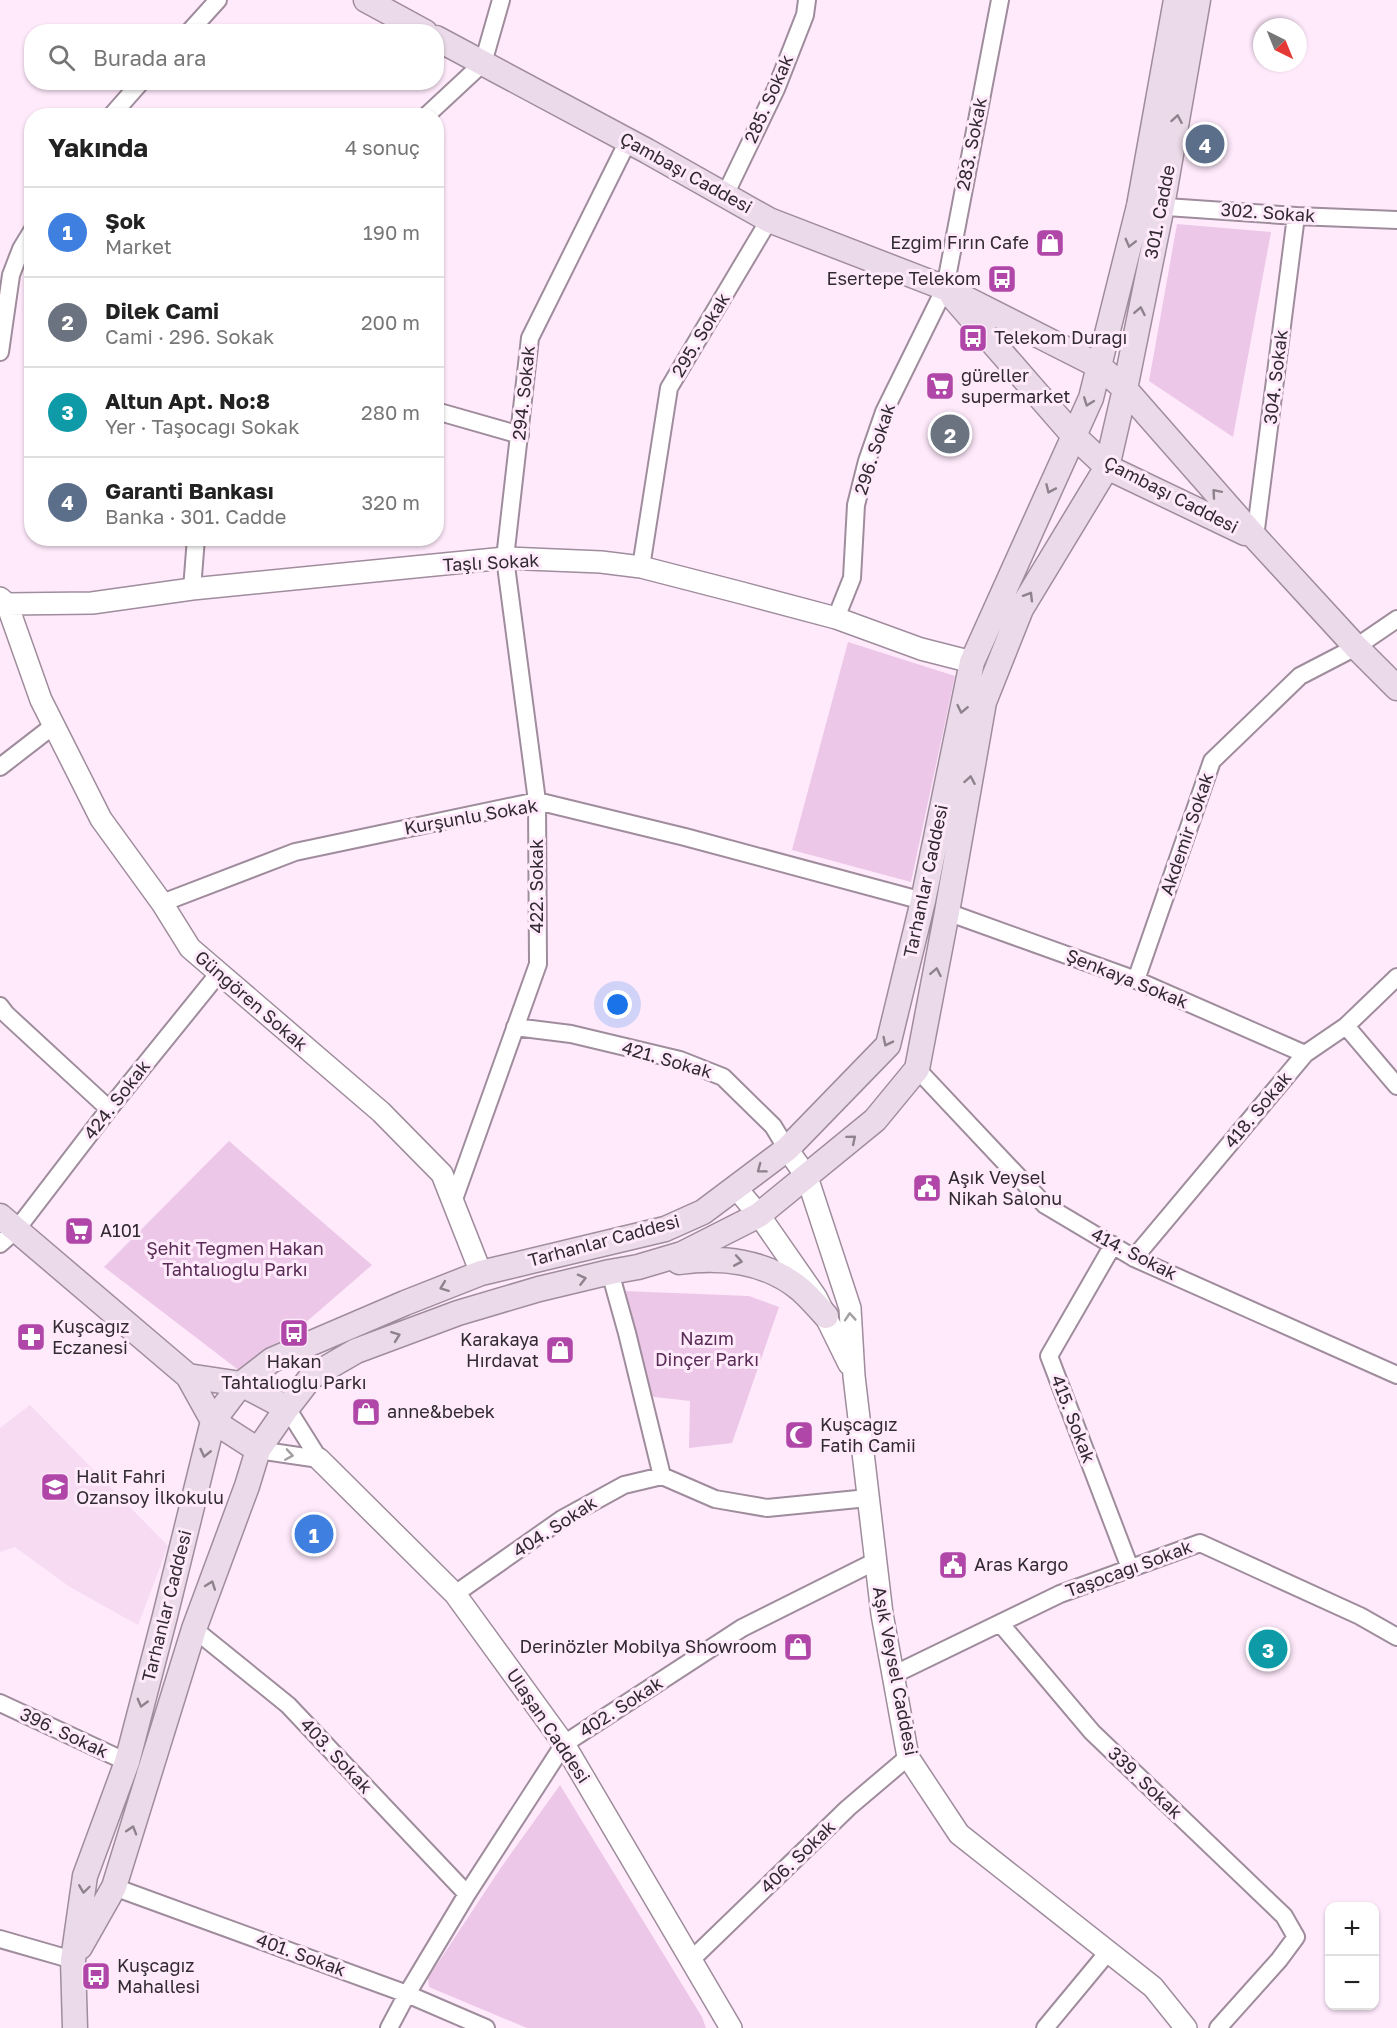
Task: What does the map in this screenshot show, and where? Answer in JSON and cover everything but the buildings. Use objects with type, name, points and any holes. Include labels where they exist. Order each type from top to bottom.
[{"type":"main road","points":[[366,0],[410,24]]},
{"type":"main road","name":"301. Cadde","points":[[1125,389],[1151,206],[1176,0]]},
{"type":"main road","name":"301. Cadde","points":[[1099,366],[1151,206],[1198,0]]},
{"type":"main road","name":"Çambaşı Caddesi","points":[[444,42],[769,220],[945,288],[1099,366],[1125,389],[1255,537],[1397,688]]},
{"type":"main road","name":"Çambaşı Caddesi","points":[[945,288],[1074,436],[1107,467],[1255,537]]},
{"type":"main road","name":"Tarhanlar Caddesi","points":[[75,2028],[73,1960],[85,1876],[127,1762],[213,1421],[242,1384],[272,1360],[405,1302],[481,1273],[665,1229],[703,1212],[787,1149],[888,1045],[923,901],[972,662],[1091,398],[1099,366]]},
{"type":"main road","name":"Tarhanlar Caddesi","points":[[73,1960],[114,1887],[194,1629],[248,1486],[258,1450],[311,1377],[356,1351],[458,1313],[538,1289],[638,1267],[682,1254],[759,1215],[875,1120],[917,1069],[984,702],[1021,609],[1107,467],[1125,389]]},
{"type":"main road","points":[[6,1230],[188,1376],[213,1421],[258,1450]]},
{"type":"main road","points":[[638,1267],[702,1258],[752,1264],[799,1288],[826,1316]]},
{"type":"main road","points":[[188,1376],[242,1384],[287,1408]]},
{"type":"street","points":[[196,24],[218,0]]},
{"type":"street","points":[[435,108],[483,63],[501,0]]},
{"type":"street","name":"285. Sokak","points":[[724,195],[776,89],[805,15],[807,0]]},
{"type":"street","name":"283. Sokak","points":[[945,288],[1000,0]]},
{"type":"street","points":[[118,108],[134,90]]},
{"type":"street","name":"294. Sokak","points":[[505,558],[530,338],[628,141]]},
{"type":"street","name":"302. Sokak","points":[[1151,206],[1397,220]]},
{"type":"street","name":"304. Sokak","points":[[1255,537],[1296,216]]},
{"type":"street","name":"295. Sokak","points":[[641,567],[669,388],[769,220]]},
{"type":"street","points":[[0,352],[5,274],[24,253]]},
{"type":"street","name":"296. Sokak","points":[[836,618],[852,578],[856,505],[867,461],[884,412],[945,288]]},
{"type":"street","points":[[444,413],[520,435]]},
{"type":"street","points":[[192,589],[195,546]]},
{"type":"street","name":"Taşlı Sokak","points":[[4,601],[92,603],[192,589],[505,558],[601,562],[641,567],[836,618],[921,649],[972,662]]},
{"type":"street","name":"422. Sokak","points":[[453,1202],[538,964],[537,801],[505,558]]},
{"type":"street","name":"Güngören Sokak","points":[[4,601],[40,700],[101,819],[162,903],[190,948],[381,1112],[442,1174],[481,1273]]},
{"type":"street","name":"Akdemir Sokak","points":[[1136,980],[1212,761],[1300,676],[1356,647],[1397,619]]},
{"type":"street","points":[[0,767],[53,726]]},
{"type":"street","name":"Kurşunlu Sokak","points":[[162,903],[295,852],[537,801],[685,837],[923,901]]},
{"type":"street","name":"Şenkaya Sokak","points":[[947,912],[1136,980],[1305,1054]]},
{"type":"street","name":"424. Sokak","points":[[6,1230],[109,1109],[219,973]]},
{"type":"street","name":"418. Sokak","points":[[1134,1258],[1305,1054],[1346,1026],[1397,977]]},
{"type":"street","points":[[0,1006],[109,1109]]},
{"type":"street","points":[[1346,1026],[1397,1086]]},
{"type":"street","name":"421. Sokak","points":[[515,1027],[571,1035],[680,1060],[723,1077],[773,1126],[787,1149]]},
{"type":"street","name":"414. Sokak","points":[[917,1069],[1045,1205],[1134,1258],[1397,1375]]},
{"type":"street","name":"Aşık Veysel Caddesi","points":[[787,1149],[807,1177],[850,1308],[854,1376],[882,1614],[908,1757],[958,1834],[1153,1987],[1186,2028]]},
{"type":"street","name":"Aşık Veysel Caddesi","points":[[736,1188],[759,1215],[795,1265],[826,1316],[854,1376]]},
{"type":"street","name":"415. Sokak","points":[[1113,1245],[1049,1356],[1131,1568]]},
{"type":"street","points":[[610,1272],[662,1476],[715,1499],[767,1508],[868,1498]]},
{"type":"street","points":[[287,1408],[319,1459]]},
{"type":"street","points":[[258,1450],[319,1459]]},
{"type":"street","name":"Ulaşan Caddesi","points":[[319,1459],[455,1594],[564,1744],[731,2028]]},
{"type":"street","name":"404. Sokak","points":[[455,1594],[573,1514],[624,1485],[662,1476]]},
{"type":"street","name":"Taşocağı Sokak","points":[[893,1675],[1060,1594],[1200,1543],[1360,1616],[1397,1637]]},
{"type":"street","name":"402. Sokak","points":[[389,2028],[467,1894],[564,1744],[742,1628],[876,1561]]},
{"type":"street","name":"339. Sokak","points":[[1000,1623],[1092,1732],[1284,1916],[1296,1937],[1279,1960],[1218,2028]]},
{"type":"street","name":"403. Sokak","points":[[194,1629],[288,1705],[467,1894]]},
{"type":"street","name":"396. Sokak","points":[[0,1704],[127,1762]]},
{"type":"street","name":"406. Sokak","points":[[691,1960],[848,1809],[908,1757]]},
{"type":"street","name":"401. Sokak","points":[[114,1887],[407,1994],[486,2028]]},
{"type":"street","points":[[0,1939],[73,1960]]},
{"type":"street","points":[[1045,2028],[1108,1952]]},
{"type":"shaded area","name":"Halit Fahri Ozansoy İlkokulu","points":[[30,1405],[168,1546],[138,1625],[70,1587],[15,1547],[0,1552],[0,1428]]},
{"type":"green space","points":[[1177,224],[1271,232],[1233,437],[1149,381]]},
{"type":"green space","points":[[848,642],[955,676],[911,882],[792,850]]},
{"type":"green space","name":"Şehit Teğmen Hakan Tahtalıoğlu Parkı","points":[[229,1141],[372,1265],[245,1375],[104,1267]]},
{"type":"green space","name":"Nazım Dinçer Parkı","points":[[623,1291],[749,1296],[779,1307],[732,1443],[689,1448],[690,1401],[646,1396]]},
{"type":"green space","points":[[560,1785],[702,2017],[706,2028],[527,2028],[429,1987],[428,1978],[500,1869]]},
{"type":"place","name":"Garanti Bankası","points":[[1205,144]]},
{"type":"place","name":"Ezgim Fırın Cafe","points":[[1050,243]]},
{"type":"place","name":"Esertepe Telekom","points":[[1002,279]]},
{"type":"place","name":"Telekom Durağı","points":[[973,338]]},
{"type":"place","name":"güreller supermarket","points":[[940,386]]},
{"type":"place","name":"Dilek Cami","points":[[950,434]]},
{"type":"place","name":"Aşık Veysel Nikah Salonu","points":[[927,1188]]},
{"type":"place","name":"A101","points":[[79,1231]]},
{"type":"place","name":"Hakan Tahtalıoğlu Parkı","points":[[294,1333]]},
{"type":"place","name":"Kuşcağız Eczanesi","points":[[31,1337]]},
{"type":"place","name":"Karakaya Hırdavat","points":[[560,1350]]},
{"type":"place","name":"anne&bebek","points":[[366,1412]]},
{"type":"place","name":"Kuşcağız Fatih Camii","points":[[799,1435]]},
{"type":"place","name":"Halit Fahri Ozansoy İlkokulu","points":[[55,1487]]},
{"type":"place","name":"Şok","points":[[314,1534]]},
{"type":"place","name":"Aras Kargo","points":[[953,1565]]},
{"type":"place","name":"Derinözler Mobilya Showroom","points":[[798,1647]]},
{"type":"place","name":"Altun Apt. No:8","points":[[1268,1649]]},
{"type":"place","name":"Kuşcağız Mahallesi","points":[[96,1976]]}]
